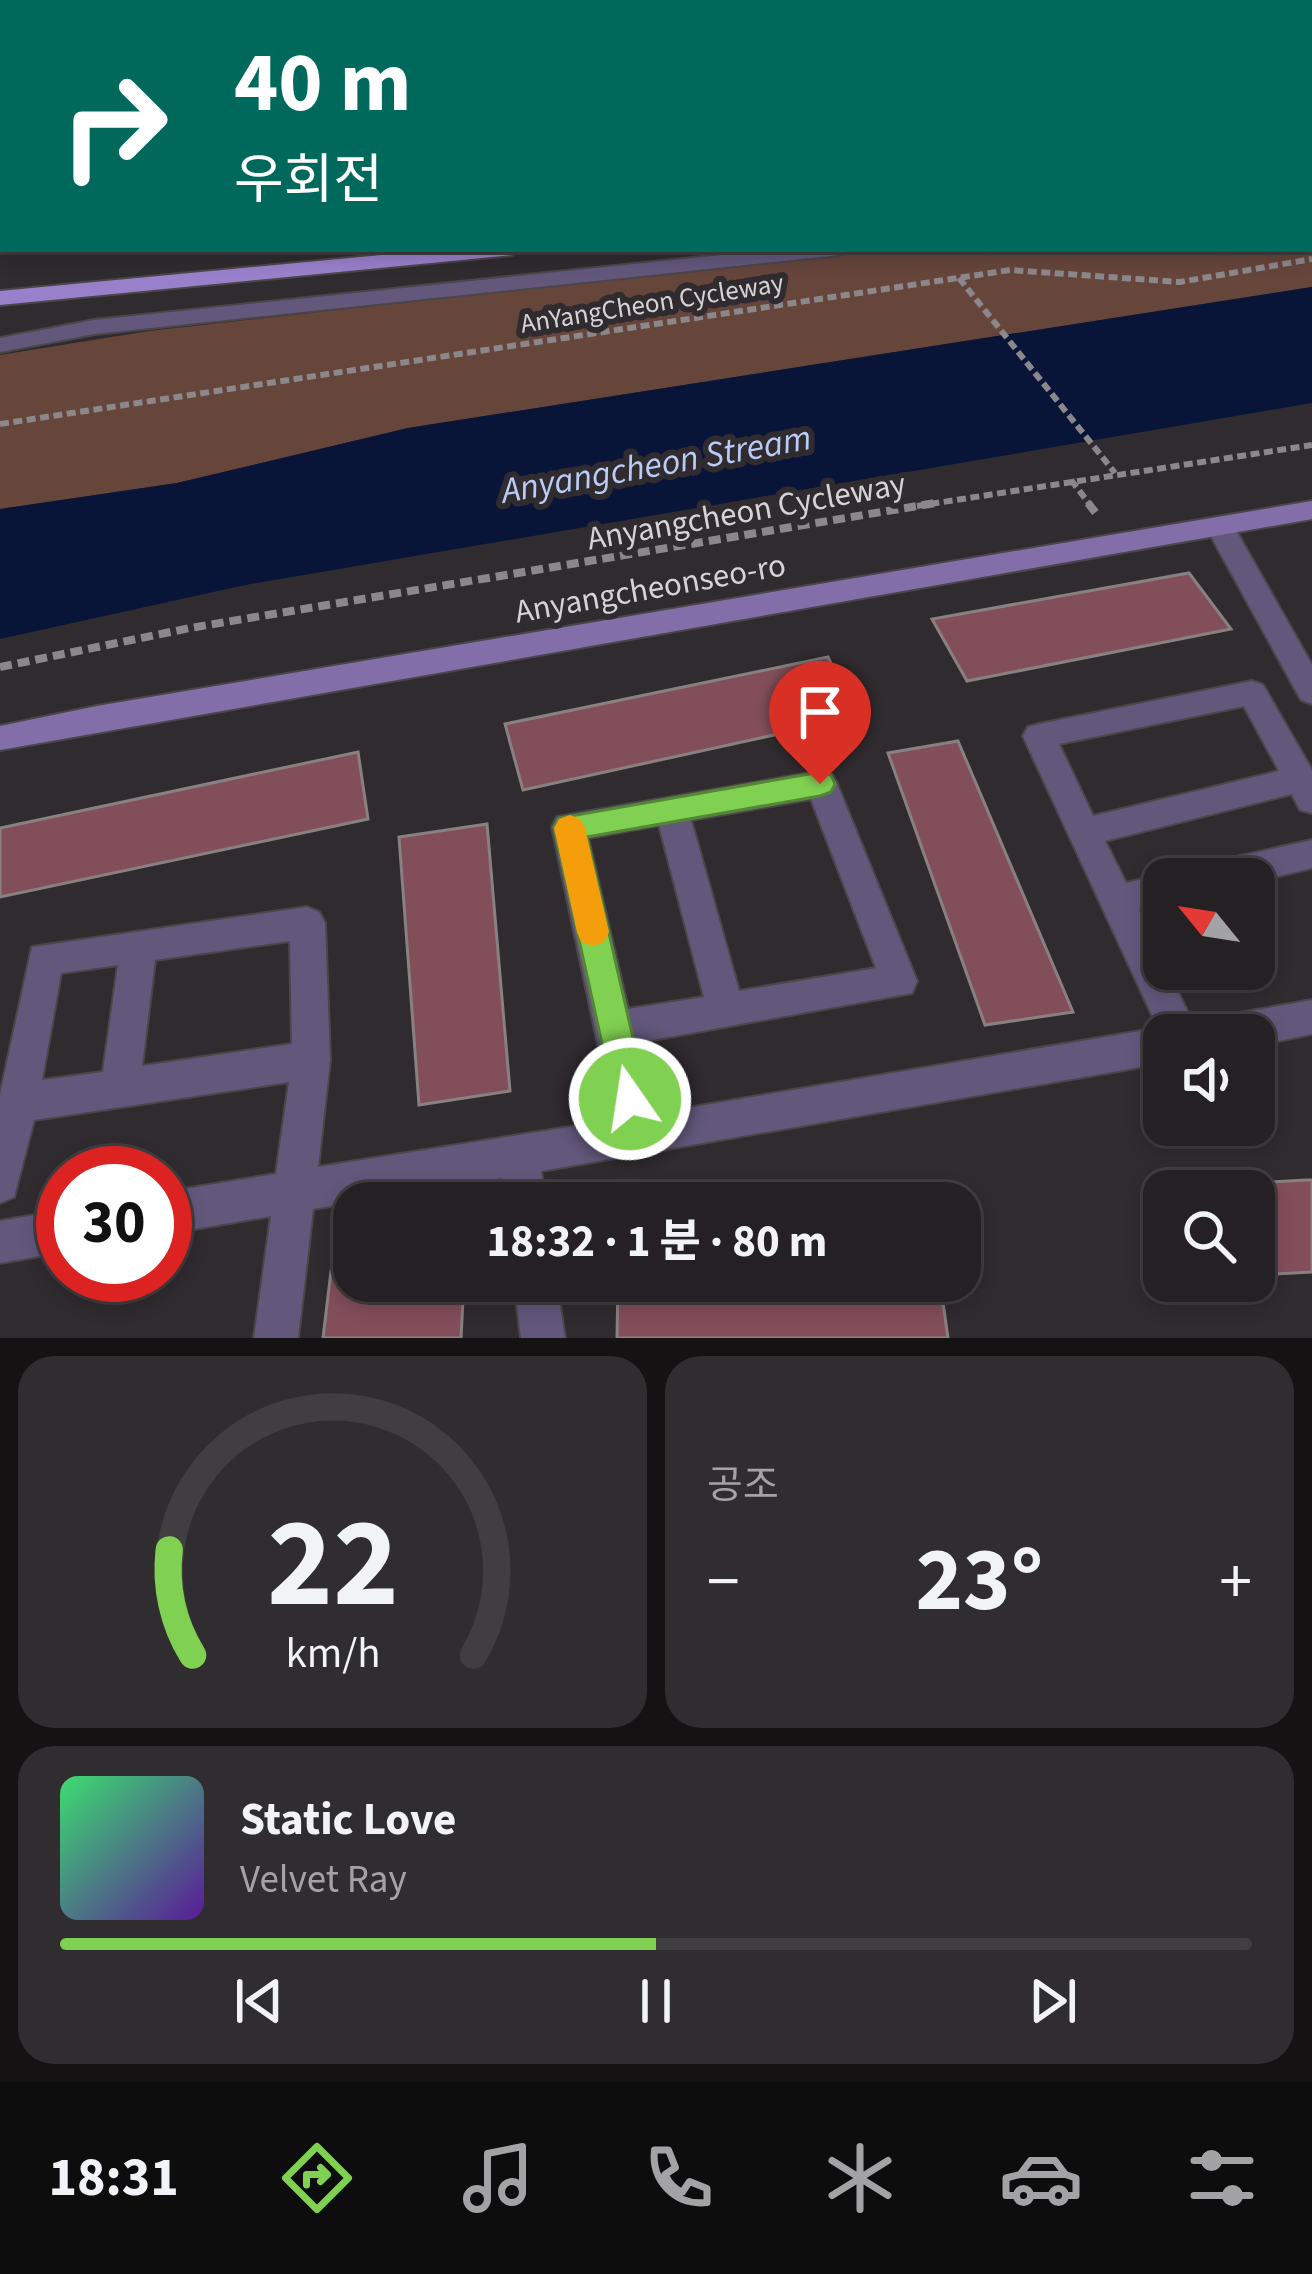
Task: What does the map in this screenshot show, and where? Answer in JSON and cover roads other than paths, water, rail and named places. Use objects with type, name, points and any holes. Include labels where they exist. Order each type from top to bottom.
[{"type":"main road","points":[[0,298],[481,252]]},
{"type":"street","points":[[0,345],[94,327],[810,252]]},
{"type":"street","name":"Anyangcheonseo-ro","points":[[0,738],[1312,510]]},
{"type":"street","points":[[1220,527],[1312,692]]},
{"type":"street","points":[[1084,832],[1306,789],[1252,693],[1039,736],[1084,832],[1116,900],[1170,1014]]},
{"type":"street","points":[[614,1029],[899,981],[820,784],[569,827],[637,1134]]},
{"type":"street","points":[[672,809],[726,1011]]},
{"type":"street","points":[[1275,863],[1312,854]]},
{"type":"street","points":[[1116,900],[1143,894]]},
{"type":"street","points":[[0,1183],[45,958],[307,923],[311,1060],[276,1338]]},
{"type":"street","points":[[120,1088],[140,945]]},
{"type":"street","points":[[1275,1024],[1312,1017]]},
{"type":"street","points":[[192,1209],[518,1152],[938,1088],[1143,1049]]},
{"type":"street","points":[[18,1103],[311,1060]]},
{"type":"street","points":[[518,1152],[522,1182]]},
{"type":"street","points":[[0,1242],[36,1236]]},
{"type":"street","points":[[538,1302],[543,1338]]},
{"type":"water","name":"Anyangcheon Stream","points":[[1312,287],[1312,403],[245,585],[0,639],[0,509],[177,483],[408,428]]}]
